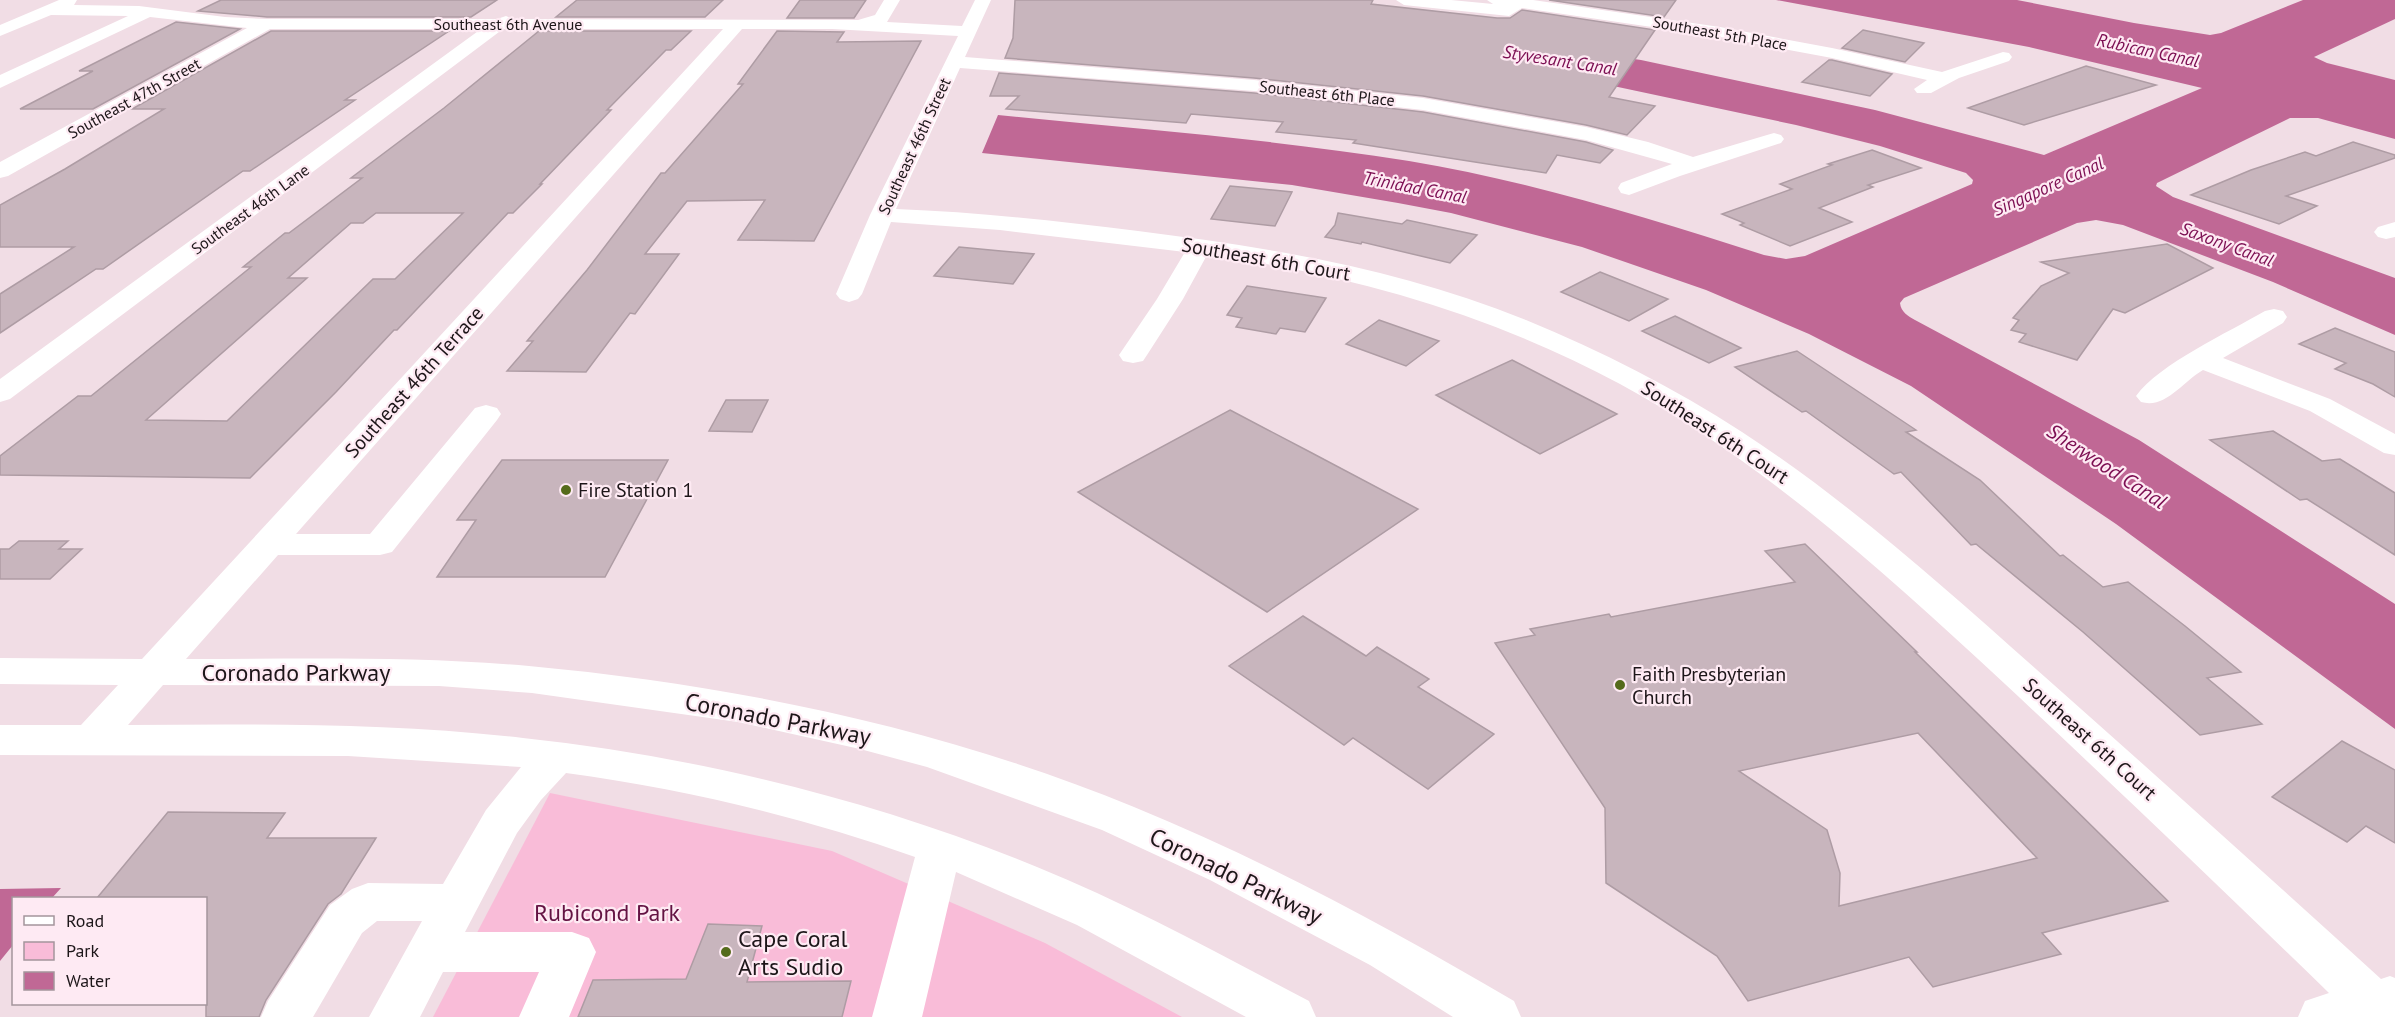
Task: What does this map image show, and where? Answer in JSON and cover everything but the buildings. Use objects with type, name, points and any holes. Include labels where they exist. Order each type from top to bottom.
[{"type":"street","points":[[0,31],[71,0]]},
{"type":"street","points":[[861,25],[881,18],[892,0]]},
{"type":"street","name":"Southeast 46th Street","points":[[849,294],[882,214],[983,0]]},
{"type":"street","points":[[1404,0],[1513,7],[1640,29],[1647,20]]},
{"type":"street","name":"Southeast 5th Place","points":[[1494,0],[1513,7],[1554,3],[1817,50],[1943,78]]},
{"type":"street","points":[[174,15],[198,4]]},
{"type":"street","name":"Southeast 46th Lane","points":[[0,393],[499,24],[512,19],[528,7]]},
{"type":"street","points":[[400,24],[426,9]]},
{"type":"street","name":"Southeast 6th Avenue","points":[[0,12],[150,12],[271,33],[400,24],[499,24],[593,18],[757,20],[838,18],[861,25],[968,31]]},
{"type":"street","points":[[0,82],[150,12]]},
{"type":"street","points":[[593,18],[613,12],[639,12]]},
{"type":"street","name":"Southeast 46th Terrace","points":[[91,740],[267,544],[757,20]]},
{"type":"street","name":"Southeast 47th Street","points":[[0,171],[205,59],[235,50],[271,33]]},
{"type":"street","points":[[1917,94],[1943,78],[2003,57]]},
{"type":"street","name":"Southeast 6th Place","points":[[953,62],[1059,68],[1278,87],[1441,106],[1435,114],[1436,118],[1446,122],[1525,135],[1533,135],[1544,124],[1640,145],[1694,165]]},
{"type":"street","points":[[173,76],[216,76]]},
{"type":"street","points":[[1629,188],[1774,139]]},
{"type":"street","name":"Southeast 6th Court","points":[[882,214],[929,216],[1046,228],[1200,246],[1311,264],[1400,286],[1459,304],[1572,350],[1629,377],[1686,409],[1756,453],[1835,514],[1935,599],[2160,803],[2384,1000]]},
{"type":"street","points":[[1133,355],[1170,300],[1200,246]]},
{"type":"street","points":[[2151,396],[2183,370],[2274,317]]},
{"type":"street","points":[[2201,360],[2320,405],[2395,446]]},
{"type":"street","points":[[267,544],[380,545],[486,414]]},
{"type":"street","name":"Coronado Parkway","points":[[0,672],[439,674],[532,680],[738,708],[881,740],[935,754],[1014,780],[1117,818],[1216,863],[1387,951],[1496,1017]]},
{"type":"street","points":[[0,740],[316,741],[430,744],[557,757],[688,778],[758,794],[864,824],[939,849],[1063,898],[1145,938],[1291,1017]]},
{"type":"street","points":[[394,1017],[501,822],[526,789],[557,757]]},
{"type":"street","points":[[897,1017],[939,849]]},
{"type":"street","points":[[286,1017],[346,919],[368,902],[457,903]]},
{"type":"street","points":[[429,952],[572,952],[544,1017]]},
{"type":"street","points":[[2323,1017],[2384,1000]]},
{"type":"green space","name":"Rubicond Park","points":[[550,793],[832,851],[1045,943],[1182,1017],[433,1017]]},
{"type":"water","points":[[1043,0],[1489,38],[1641,60],[1875,110],[2044,155],[2202,88],[2029,47],[1776,0],[2017,0],[2210,35],[2221,33],[2303,0],[2395,0],[2395,19],[2314,57],[2327,63],[2395,80],[2395,139],[2318,118],[2290,118],[2157,183],[2156,186],[2173,197],[2395,278],[2395,335],[2273,282],[2123,225],[2096,220],[2077,223],[1904,298],[1900,303],[1903,311],[1915,320],[2139,440],[2395,604],[2395,729],[2116,524],[1911,386],[1809,334],[1706,290],[1582,247],[1451,213],[1292,185],[982,153],[998,115],[1307,146],[1409,161],[1499,179],[1632,214],[1764,255],[1786,259],[1805,256],[1972,184],[1973,180],[1966,173],[1880,146],[1796,125],[1618,87]]},
{"type":"water","points":[[61,888],[53,897],[12,897],[12,946],[0,961],[0,889]]},
{"type":"place","name":"Fire Station 1","points":[[566,490]]},
{"type":"place","name":"Faith Presbyterian Church","points":[[1620,685]]},
{"type":"place","name":"Cape Coral Arts Sudio","points":[[726,952]]},
{"type":"water label","name":"Rubican Canal","points":[[2148,50]]},
{"type":"water label","name":"Styvesant Canal","points":[[1560,60]]},
{"type":"water label","name":"Singapore Canal","points":[[2048,186]]},
{"type":"water label","name":"Trinidad Canal","points":[[1415,187]]},
{"type":"water label","name":"Saxony Canal","points":[[2227,244]]},
{"type":"water label","name":"Sherwood Canal","points":[[2107,466]]}]
